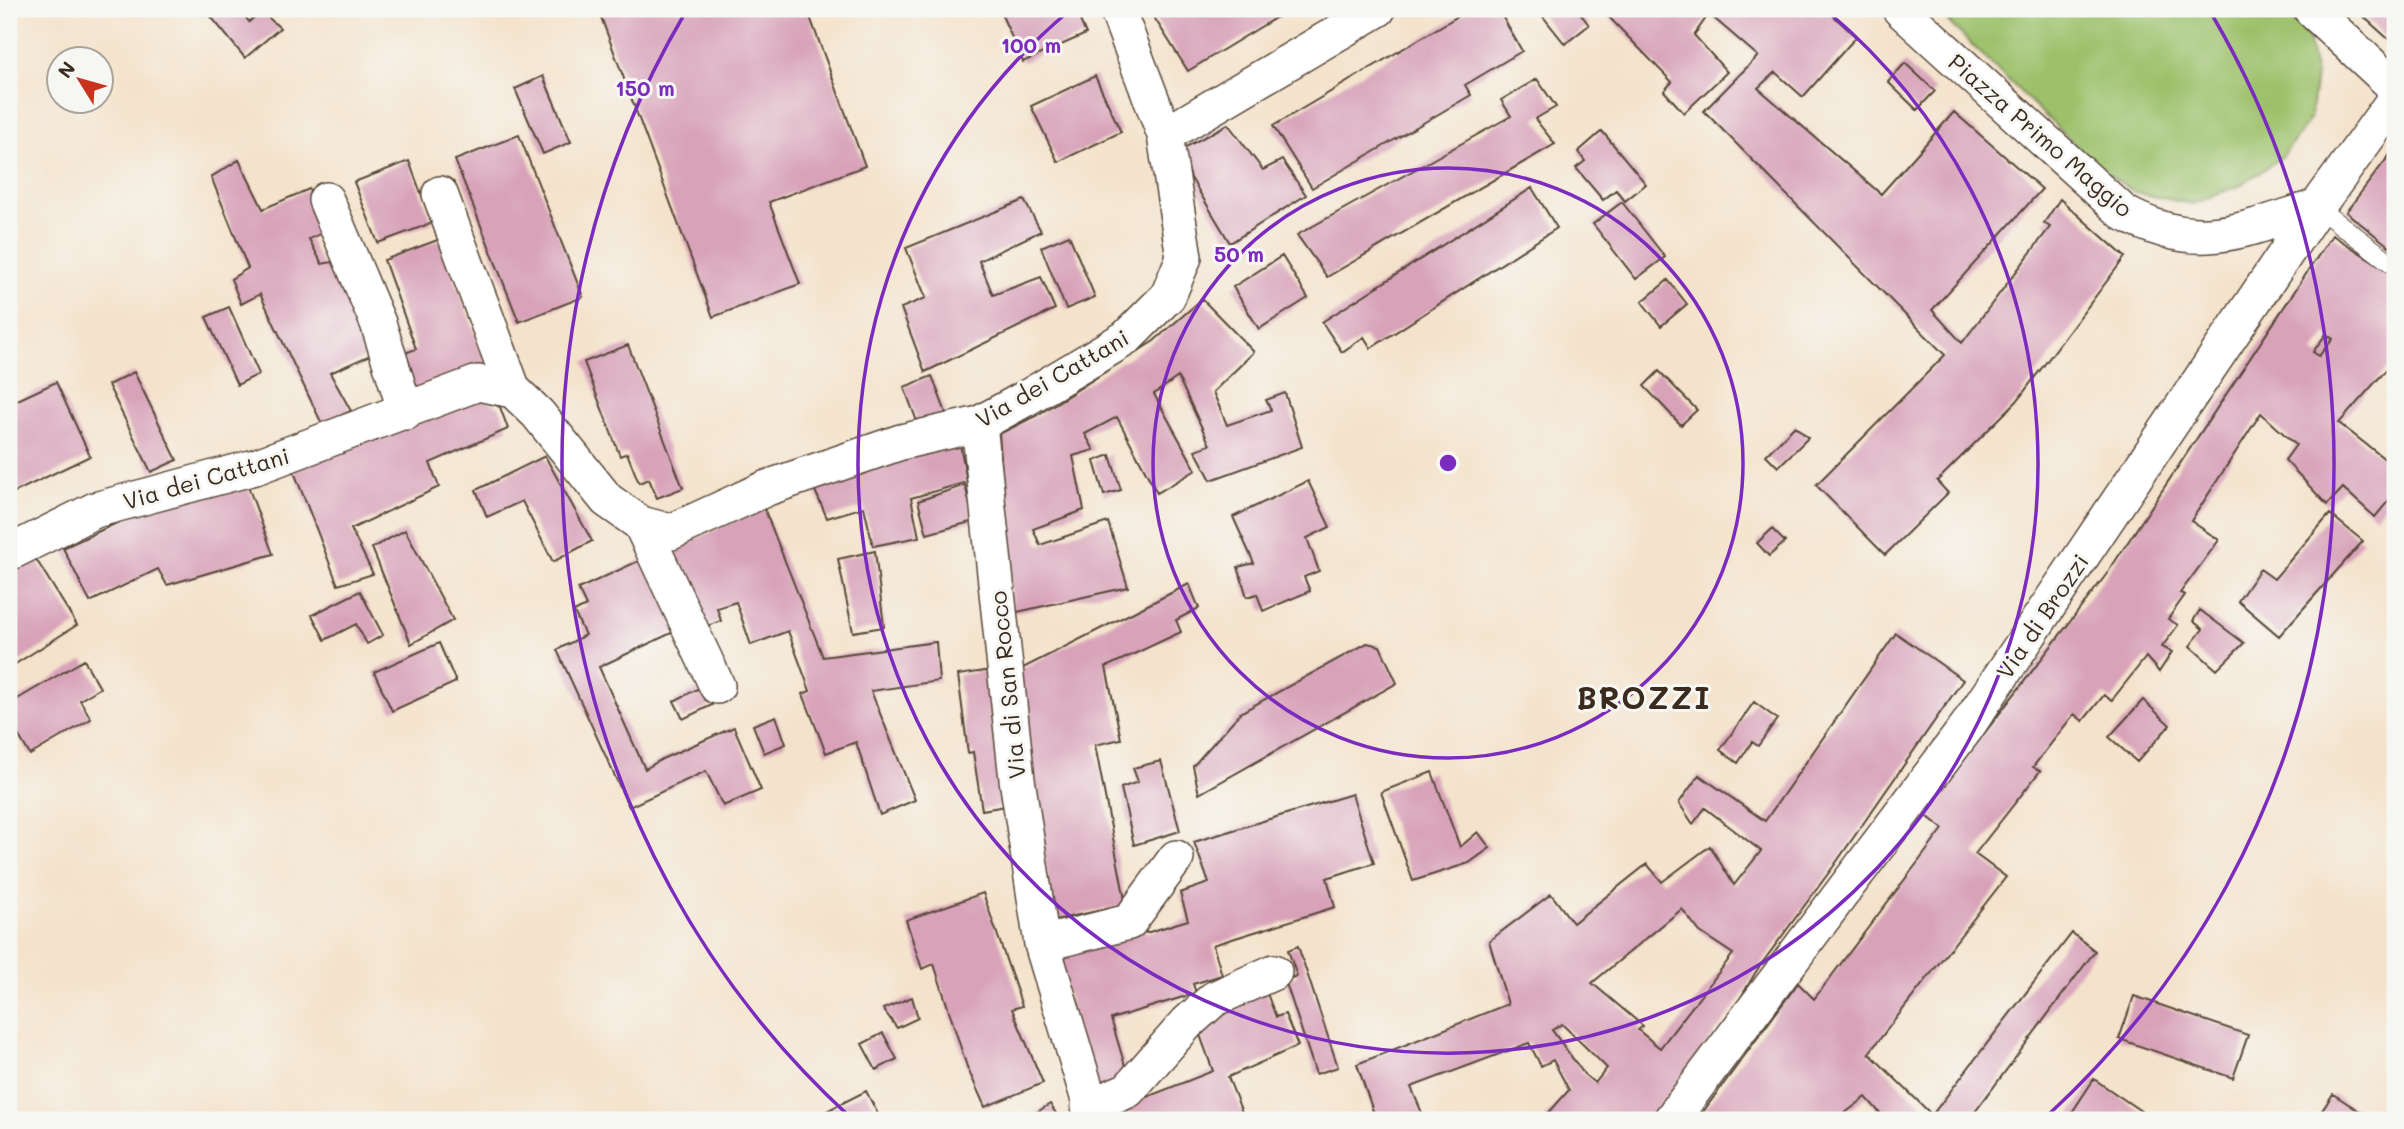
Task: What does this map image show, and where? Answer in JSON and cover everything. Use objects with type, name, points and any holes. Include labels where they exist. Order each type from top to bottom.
[{"type":"street","name":"Via dei Cattani","points":[[440,194],[513,390],[538,414],[607,500],[641,524],[671,532],[767,488],[901,442],[979,425],[1126,338],[1168,296],[1184,257],[1165,135],[1117,9]]},
{"type":"street","points":[[1165,135],[1378,9]]},
{"type":"street","name":"Piazza Primo Maggio","points":[[1900,9],[2124,213],[2153,229],[2182,236],[2226,234],[2316,207]]},
{"type":"street","points":[[2311,9],[2395,87]]},
{"type":"street","name":"Via di Brozzi","points":[[1673,1120],[1966,727],[2316,207],[2395,99]]},
{"type":"street","points":[[326,200],[377,323],[406,412]]},
{"type":"street","name":"Via dei Cattani","points":[[9,553],[95,510],[255,467],[478,383],[513,390]]},
{"type":"street","name":"Via di San Rocco","points":[[979,425],[1017,779],[1042,944],[1092,1113],[1128,1090],[1187,1023],[1214,999],[1274,972]]},
{"type":"street","name":"Via dei Cattani","points":[[641,524],[718,685]]},
{"type":"street","points":[[1042,944],[1129,922],[1175,858]]},
{"type":"lane","points":[[2316,207],[2395,266]]},
{"type":"green space","points":[[1935,9],[2291,9],[2308,39],[2316,74],[2310,119],[2282,157],[2239,186],[2193,204],[2136,193],[2098,167]]},
{"type":"building","points":[[213,9],[240,9],[249,22],[261,11],[280,28],[245,58],[208,13]]},
{"type":"building","points":[[598,9],[807,9],[865,166],[769,202],[800,284],[713,317]]},
{"type":"building","points":[[999,9],[1075,9],[1086,34],[1023,62]]},
{"type":"building","points":[[1160,9],[1290,9],[1188,71],[1152,14]]},
{"type":"building","points":[[1470,9],[1498,9],[1522,51],[1465,85],[1471,95],[1312,188],[1273,126]]},
{"type":"building","points":[[1537,9],[1577,9],[1589,25],[1565,44]]},
{"type":"building","points":[[1610,9],[1826,9],[1856,37],[1803,97],[1775,72],[1758,88],[1881,194],[1954,112],[2042,189],[1932,310],[1962,343],[2050,227],[2044,223],[2060,199],[2125,257],[2017,401],[1937,481],[1948,493],[1885,555],[1816,485],[1945,355],[1704,111],[1758,56],[1709,14],[1694,35],[1727,72],[1684,113],[1664,91],[1672,82],[1605,13]]},
{"type":"building","points":[[2355,9],[2395,9],[2395,45]]},
{"type":"building","points":[[1905,63],[1935,91],[1917,110],[1888,82]]},
{"type":"building","points":[[543,76],[571,142],[543,154],[515,89]]},
{"type":"building","points":[[1095,76],[1121,132],[1058,162],[1031,106]]},
{"type":"building","points":[[1537,79],[1556,107],[1535,119],[1555,144],[1327,277],[1297,235],[1511,116],[1501,100]]},
{"type":"building","points":[[1228,124],[1263,170],[1282,160],[1306,195],[1230,243],[1191,178],[1182,149]]},
{"type":"building","points":[[1602,131],[1646,184],[1625,201],[1616,190],[1603,200],[1576,168],[1585,161],[1578,152]]},
{"type":"building","points":[[519,135],[583,297],[519,322],[455,160]]},
{"type":"building","points":[[2395,148],[2395,251],[2346,212]]},
{"type":"building","points":[[239,160],[263,209],[309,189],[329,230],[309,239],[322,264],[338,261],[373,354],[330,373],[351,411],[322,424],[260,294],[241,304],[231,279],[248,268],[211,177]]},
{"type":"building","points":[[409,161],[432,223],[378,243],[354,182]]},
{"type":"building","points":[[1532,188],[1557,228],[1371,348],[1364,337],[1342,352],[1322,322]]},
{"type":"building","points":[[1024,200],[1041,231],[979,261],[993,295],[1041,277],[1055,309],[925,372],[901,308],[926,298],[906,248]]},
{"type":"building","points":[[1622,202],[1665,257],[1636,279],[1593,224]]},
{"type":"building","points":[[1069,235],[1095,297],[1066,309],[1041,247]]},
{"type":"building","points":[[2332,235],[2395,275],[2395,360],[2339,423],[2395,467],[2395,493],[2375,517],[2343,488],[2327,505],[2285,460],[2296,445],[2261,413],[2191,521],[2219,540],[2180,593],[2185,595],[2168,619],[2178,625],[2162,647],[2172,652],[2159,672],[2146,657],[2112,700],[2104,695],[2083,721],[2074,714],[2033,767],[2040,771],[1975,854],[2006,877],[1869,1053],[1932,1115],[2072,933],[2095,951],[1969,1120],[1886,1120],[1866,1097],[1836,1120],[1697,1120],[1798,983],[1814,999],[1943,829],[1923,813],[2106,575]],"holes":[[[2326,334],[2333,339],[2319,356],[2313,352]]]},
{"type":"building","points":[[440,239],[488,368],[415,395],[400,355],[416,349],[384,260]]},
{"type":"building","points":[[1282,256],[1308,298],[1259,329],[1233,287]]},
{"type":"building","points":[[1668,280],[1687,304],[1661,326],[1642,302]]},
{"type":"building","points":[[1202,299],[1254,352],[1213,392],[1227,425],[1271,410],[1266,400],[1285,393],[1302,447],[1211,480],[1195,450],[1210,445],[1178,377],[1154,394],[1196,470],[1157,493],[1117,417],[1085,434],[1094,450],[1073,456],[1084,510],[1033,529],[1040,545],[1108,522],[1128,587],[1013,613],[999,434],[1036,416],[1154,341]]},
{"type":"building","points":[[229,307],[259,374],[237,385],[206,317]]},
{"type":"building","points":[[628,345],[683,488],[657,498],[649,479],[639,483],[627,453],[620,456],[584,362]]},
{"type":"building","points":[[1659,371],[1697,410],[1681,425],[1644,386]]},
{"type":"building","points":[[134,372],[177,460],[151,472],[108,385]]},
{"type":"building","points":[[932,376],[946,413],[918,424],[904,387]]},
{"type":"building","points":[[56,382],[90,456],[9,495],[9,404]]},
{"type":"building","points":[[476,395],[500,407],[508,429],[430,463],[439,487],[351,529],[373,574],[338,585],[293,469]]},
{"type":"building","points":[[1795,426],[1808,438],[1778,467],[1766,455]]},
{"type":"building","points":[[960,444],[967,482],[911,498],[919,537],[873,546],[864,507],[827,518],[813,486],[856,470]]},
{"type":"building","points":[[1110,455],[1121,490],[1104,495],[1094,461]]},
{"type":"building","points":[[545,456],[592,541],[553,562],[522,501],[487,517],[476,490]]},
{"type":"building","points":[[245,478],[273,554],[167,585],[158,569],[90,602],[63,548],[136,514]]},
{"type":"building","points":[[1308,481],[1330,527],[1307,538],[1319,571],[1304,577],[1310,591],[1263,611],[1257,594],[1247,597],[1238,567],[1254,563],[1233,517]]},
{"type":"building","points":[[965,485],[974,521],[927,534],[918,501]]},
{"type":"building","points":[[764,508],[823,657],[936,642],[939,681],[871,691],[915,800],[880,815],[856,742],[826,753],[803,694],[810,691],[788,631],[751,645],[736,602],[717,608],[721,621],[697,630],[661,554]]},
{"type":"building","points":[[2330,514],[2363,541],[2279,636],[2238,601],[2260,569],[2274,579]]},
{"type":"building","points":[[1772,529],[1785,542],[1769,556],[1757,543]]},
{"type":"building","points":[[405,530],[453,620],[411,644],[372,548]]},
{"type":"building","points":[[875,551],[884,627],[853,632],[838,559]]},
{"type":"building","points":[[34,556],[77,625],[9,668],[9,571]]},
{"type":"building","points":[[647,557],[680,629],[599,667],[645,769],[734,727],[761,790],[723,806],[706,771],[629,807],[557,650],[585,635],[574,612],[586,606],[578,589]]},
{"type":"building","points":[[1189,584],[1199,608],[1176,620],[1181,632],[1106,667],[1121,739],[1095,745],[1126,905],[1055,920],[1013,673]]},
{"type":"building","points":[[360,591],[383,635],[367,644],[356,624],[325,640],[312,615]]},
{"type":"building","points":[[2200,610],[2244,643],[2217,670],[2190,646],[2203,629],[2193,621]]},
{"type":"building","points":[[1896,633],[1963,680],[1833,867],[1757,970],[1737,1004],[1649,1120],[1547,1120],[1544,1118],[1569,1090],[1553,1060],[1541,1066],[1529,1043],[1411,1087],[1425,1120],[1376,1120],[1357,1064],[1508,1004],[1489,941],[1551,894],[1573,923],[1647,864],[1662,882],[1710,846],[1734,885],[1761,851],[1705,808],[1693,824],[1679,803],[1699,775],[1765,821]],"holes":[[[1682,909],[1700,932],[1733,954],[1660,1048],[1638,1030],[1643,1026],[1592,983]],[[1562,1024],[1607,1068],[1595,1083],[1584,1074],[1552,1030]]]},
{"type":"building","points":[[439,643],[456,682],[392,711],[374,672]]},
{"type":"building","points":[[1367,643],[1380,646],[1397,683],[1199,794],[1193,766],[1240,713]]},
{"type":"building","points":[[84,660],[100,688],[80,700],[91,719],[30,755],[9,719],[9,704]]},
{"type":"building","points":[[992,670],[1012,805],[982,810],[973,752],[968,753],[958,675]]},
{"type":"building","points":[[703,686],[712,705],[683,719],[674,701]]},
{"type":"building","points":[[2143,700],[2170,725],[2137,762],[2109,737]]},
{"type":"building","points":[[1754,702],[1777,719],[1758,746],[1752,742],[1738,763],[1720,750]]},
{"type":"building","points":[[776,716],[786,744],[764,753],[753,725]]},
{"type":"building","points":[[1161,761],[1180,831],[1134,845],[1121,788],[1138,782],[1133,768]]},
{"type":"building","points":[[1432,772],[1460,847],[1478,832],[1490,848],[1469,863],[1413,881],[1381,792]]},
{"type":"building","points":[[1352,794],[1374,863],[1327,878],[1335,907],[1213,945],[1222,975],[1193,984],[1196,993],[1111,1019],[1129,1079],[1092,1090],[1058,958],[1144,927],[1146,933],[1188,920],[1180,893],[1209,883],[1194,842]]},
{"type":"building","points":[[983,893],[1022,1006],[1012,1009],[1043,1083],[985,1107],[967,1067],[934,964],[922,969],[906,920]]},
{"type":"building","points":[[1298,946],[1338,1067],[1316,1074],[1285,980],[1297,976],[1288,950]]},
{"type":"building","points":[[1266,991],[1276,1017],[1285,1014],[1298,1046],[1228,1077],[1245,1120],[1130,1120],[1124,1106],[1213,1071],[1195,1021]]},
{"type":"building","points":[[2134,996],[2248,1035],[2233,1078],[2119,1039]]},
{"type":"building","points":[[912,997],[918,1018],[897,1028],[883,1009]]},
{"type":"building","points":[[883,1033],[897,1059],[876,1070],[862,1044]]},
{"type":"building","points":[[2094,1079],[2154,1120],[2067,1120]]},
{"type":"building","points":[[866,1091],[881,1120],[809,1120]]},
{"type":"building","points":[[2333,1094],[2373,1120],[2316,1120]]},
{"type":"building","points":[[1050,1104],[1060,1120],[1024,1120]]},
{"type":"district","name":"BROZZI","points":[[1644,697]]}]
